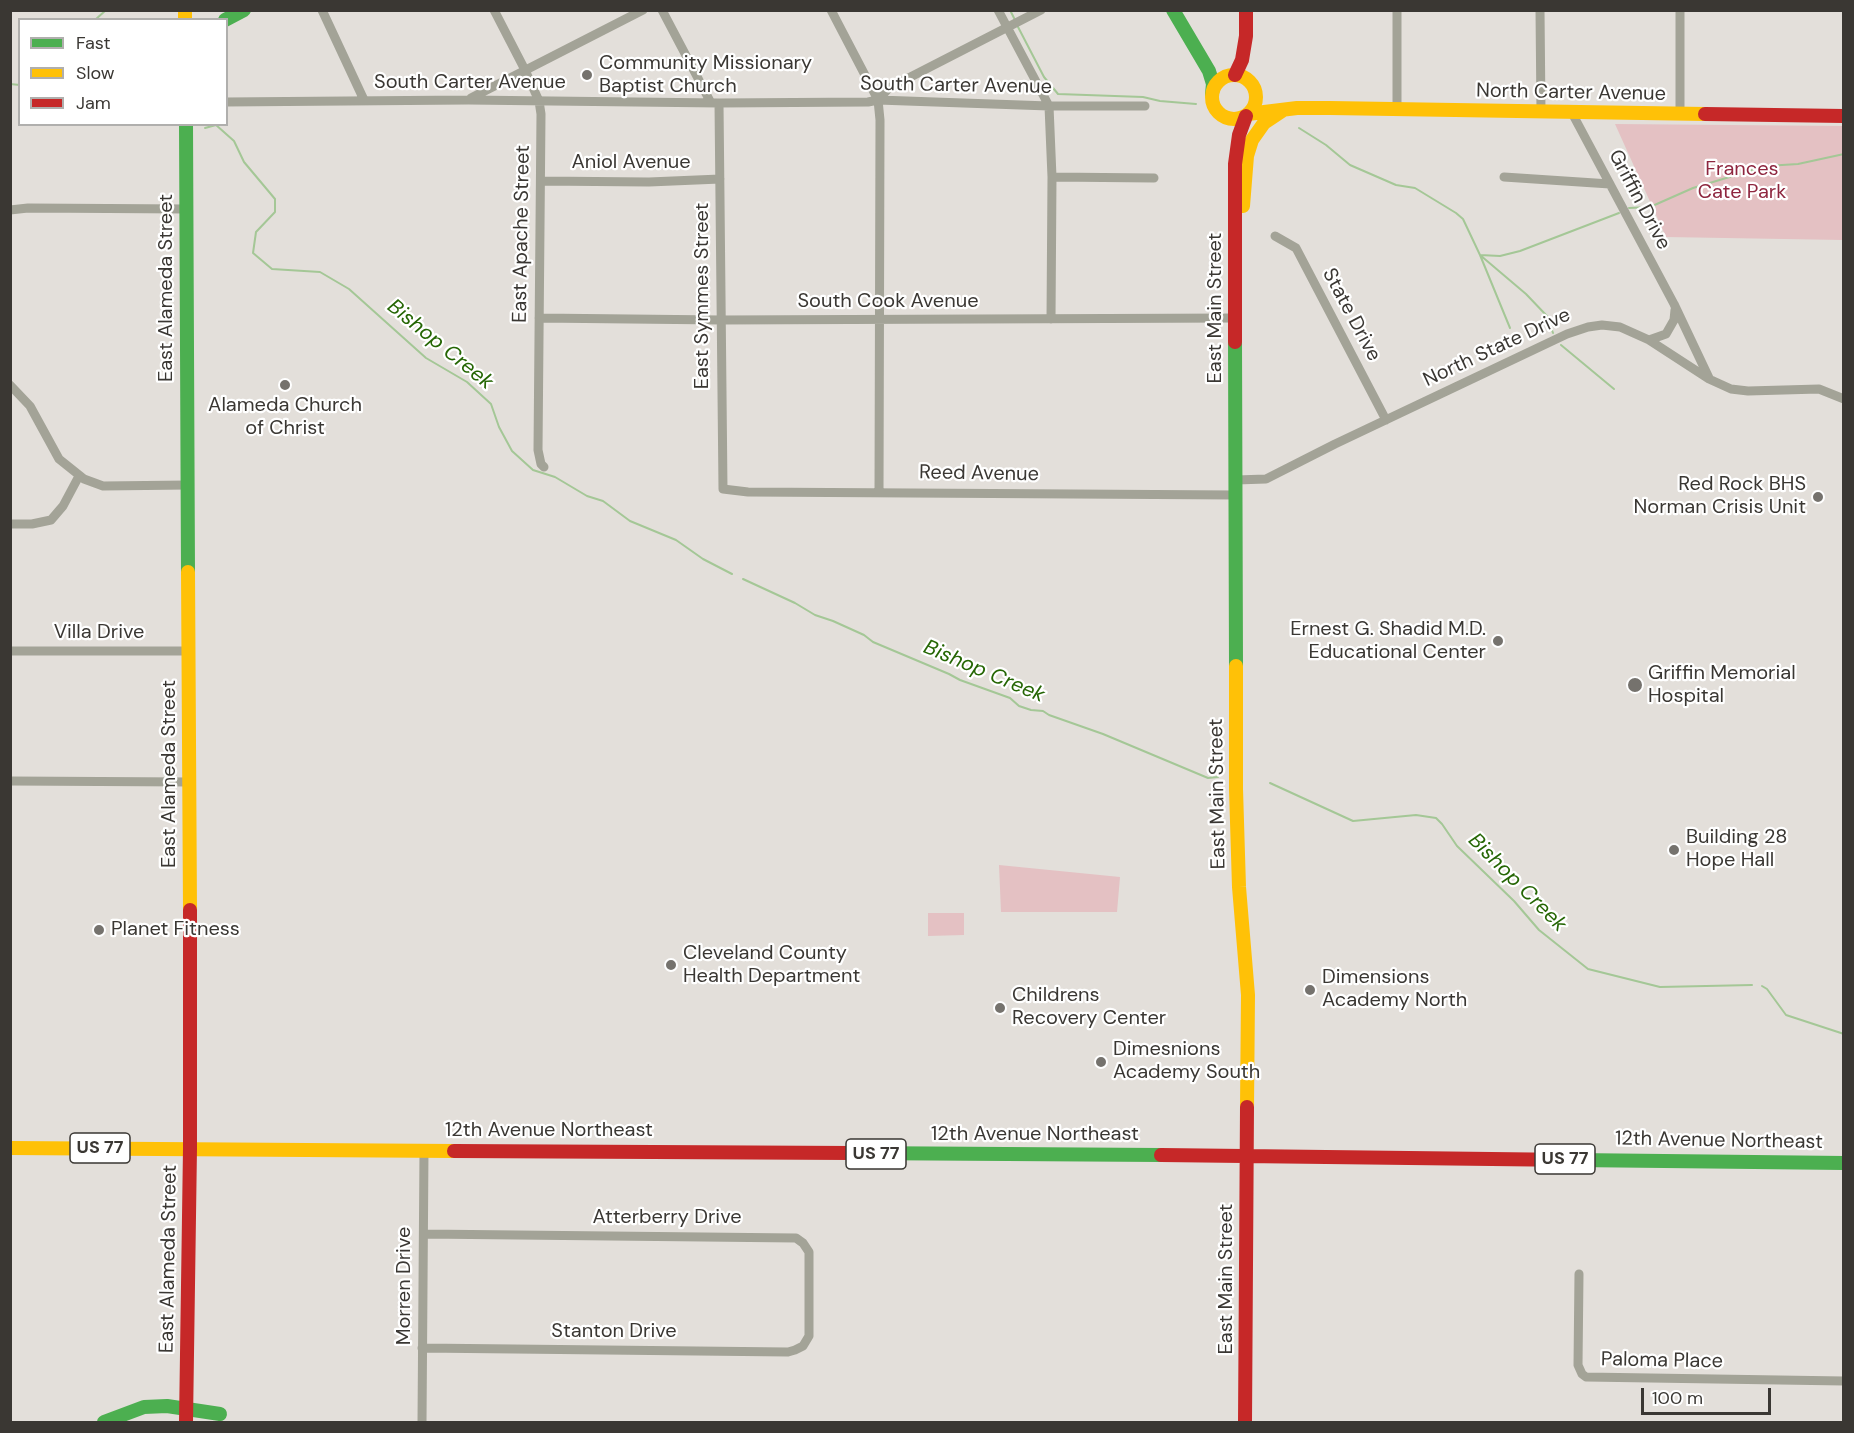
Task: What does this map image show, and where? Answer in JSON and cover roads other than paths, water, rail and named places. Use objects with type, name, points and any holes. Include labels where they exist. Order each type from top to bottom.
[{"type":"street","points":[[228,18],[244,10]]},
{"type":"street","points":[[322,10],[364,100]]},
{"type":"street","name":"East Apache Street","points":[[494,10],[539,101],[542,149],[538,450],[544,467]]},
{"type":"street","points":[[468,100],[643,10]]},
{"type":"street","name":"East Symmes Street","points":[[662,10],[715,103],[720,179],[723,489]]},
{"type":"street","points":[[831,10],[878,100],[880,120],[879,491]]},
{"type":"street","points":[[998,10],[1010,26],[1049,106],[1052,177],[1051,319]]},
{"type":"street","points":[[1173,10],[1209,70],[1215,107],[1223,116],[1238,119],[1247,115],[1254,108],[1255,89],[1246,36]]},
{"type":"street","points":[[1212,94],[1216,85],[1222,79],[1232,75],[1242,60],[1246,36],[1246,10]]},
{"type":"street","points":[[1397,10],[1398,109]]},
{"type":"street","points":[[1540,10],[1541,112]]},
{"type":"street","points":[[1680,10],[1680,114]]},
{"type":"street","points":[[878,100],[889,88],[1037,13]]},
{"type":"street","points":[[1196,50],[1232,75],[1248,79],[1255,89]]},
{"type":"street","name":"North Carter Avenue","points":[[1255,89],[1266,100],[1291,109]]},
{"type":"street","name":"South Carter Avenue","points":[[228,102],[468,100],[715,103],[868,102],[878,100],[1049,106],[1145,105]]},
{"type":"street","points":[[1236,274],[1249,148],[1264,123],[1291,109]]},
{"type":"street","name":"North Carter Avenue","points":[[1247,115],[1291,109],[1398,109],[1844,116]]},
{"type":"street","name":"Griffin Drive","points":[[1572,113],[1674,304],[1709,379]]},
{"type":"street","name":"East Main Street","points":[[1245,1422],[1248,995],[1239,887],[1236,789],[1235,164],[1239,135],[1247,115]]},
{"type":"street","name":"East Main Street","points":[[1223,116],[1230,136],[1235,164]]},
{"type":"street","name":"East Alameda Street","points":[[186,126],[190,1148],[186,1415]]},
{"type":"street","points":[[1052,177],[1154,178]]},
{"type":"street","points":[[1504,177],[1610,184]]},
{"type":"street","name":"Aniol Avenue","points":[[541,181],[650,182],[720,179]]},
{"type":"street","points":[[10,210],[28,208],[187,209]]},
{"type":"street","name":"State Drive","points":[[1275,236],[1296,249],[1386,420]]},
{"type":"street","points":[[1649,340],[1666,334],[1674,320],[1674,304]]},
{"type":"street","name":"South Cook Avenue","points":[[539,318],[880,320],[1236,318]]},
{"type":"street","name":"North State Drive","points":[[1236,480],[1266,479],[1386,420],[1588,327],[1609,325],[1634,332],[1709,379],[1739,391],[1814,388],[1833,393],[1844,399]]},
{"type":"street","points":[[10,385],[30,406],[56,455],[90,483],[103,486],[188,485]]},
{"type":"street","points":[[10,524],[32,524],[51,520],[63,506],[79,476]]},
{"type":"street","name":"Reed Avenue","points":[[723,489],[748,492],[879,491],[1236,495]]},
{"type":"street","name":"Villa Drive","points":[[10,651],[188,651]]},
{"type":"street","points":[[10,781],[189,782]]},
{"type":"street","name":"US 77","points":[[10,1148],[190,1148]]},
{"type":"street","name":"12th Avenue Northeast","points":[[190,1148],[1844,1162]]},
{"type":"street","name":"Morren Drive","points":[[422,1422],[424,1150]]},
{"type":"street","name":"Atterberry Drive","points":[[424,1234],[796,1238],[807,1247],[809,1260],[808,1336],[804,1346]]},
{"type":"street","name":"Paloma Place","points":[[1578,1274],[1578,1365],[1579,1371],[1586,1377],[1844,1380]]},
{"type":"street","name":"Stanton Drive","points":[[422,1348],[788,1352],[804,1346]]},
{"type":"street","points":[[104,1422],[144,1407],[167,1406],[186,1415],[220,1414]]},
{"type":"waterway","points":[[97,18],[106,10]]},
{"type":"waterway","points":[[1010,10],[1015,20]]},
{"type":"waterway","points":[[1017,25],[1044,77],[1058,94],[1143,97],[1196,104]]},
{"type":"waterway","name":"Bishop Creek","points":[[10,84],[18,85]]},
{"type":"waterway","name":"Bishop Creek","points":[[205,128],[212,126]]},
{"type":"waterway","name":"Bishop Creek","points":[[217,126],[234,141],[244,162],[275,199],[275,212],[256,232],[253,253],[272,269],[320,272],[349,289],[426,358],[467,382],[491,404],[499,427],[512,451],[533,470],[555,477],[587,496],[603,501],[630,521],[676,540],[703,559],[732,574]]},
{"type":"waterway","points":[[1299,128],[1326,145],[1350,165],[1396,185],[1415,188],[1456,213],[1463,219],[1480,255],[1526,294],[1547,316],[1553,333]]},
{"type":"waterway","points":[[1629,208],[1650,207],[1693,188],[1766,166],[1798,164],[1844,154]]},
{"type":"waterway","points":[[1510,328],[1480,255],[1500,256],[1520,251],[1619,213]]},
{"type":"waterway","points":[[1561,345],[1614,389]]},
{"type":"waterway","name":"Bishop Creek","points":[[743,579],[815,615],[864,635],[873,642],[960,680],[1010,698],[1019,706],[1043,711],[1208,778],[1218,777]]},
{"type":"waterway","name":"Bishop Creek","points":[[1270,783],[1353,821],[1416,815],[1436,818],[1457,846],[1514,901],[1539,930],[1588,969],[1660,987],[1752,985]]},
{"type":"waterway","name":"Bishop Creek","points":[[1762,986],[1767,989],[1786,1015],[1844,1034]]},
{"type":"place","name":"Community Missionary Baptist Church","points":[[587,75]]},
{"type":"place","name":"Alameda Church of Christ","points":[[285,385]]},
{"type":"place","name":"Red Rock BHS Norman Crisis Unit","points":[[1818,497]]},
{"type":"place","name":"Ernest G. Shadid M.D. Educational Center","points":[[1498,641]]},
{"type":"place","name":"Griffin Memorial Hospital","points":[[1635,685]]},
{"type":"place","name":"Building 28 Hope Hall","points":[[1674,850]]},
{"type":"place","name":"Planet Fitness","points":[[99,930]]},
{"type":"place","name":"Cleveland County Health Department","points":[[671,965]]},
{"type":"place","name":"Dimensions Academy North","points":[[1310,990]]},
{"type":"place","name":"Childrens Recovery Center","points":[[1000,1008]]},
{"type":"place","name":"Dimesnions Academy South","points":[[1101,1062]]},
{"type":"park label","name":"Frances Cate Park","points":[[1742,182]]}]
